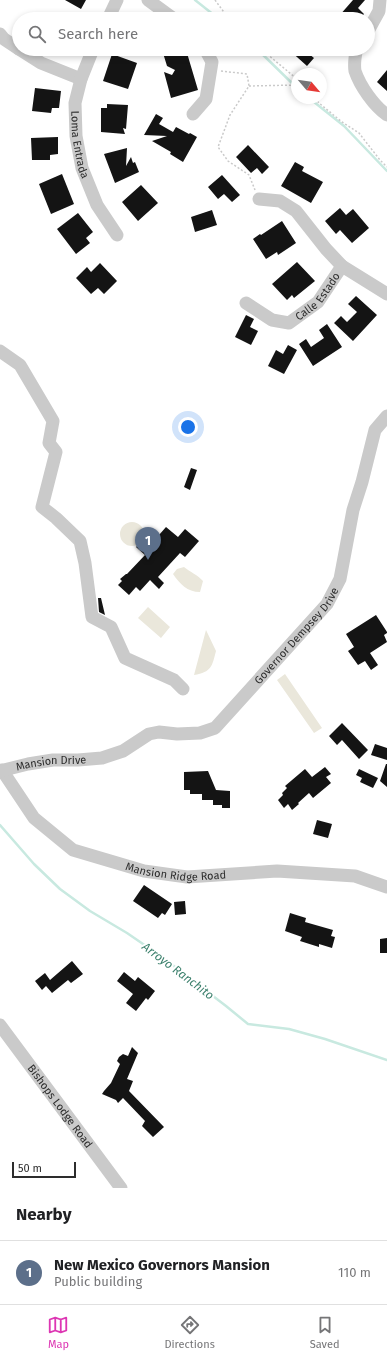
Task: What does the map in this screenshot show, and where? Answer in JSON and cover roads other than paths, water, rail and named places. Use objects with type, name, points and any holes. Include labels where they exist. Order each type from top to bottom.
[{"type":"street","points":[[111,12],[117,0]]},
{"type":"street","points":[[148,0],[164,12]]},
{"type":"street","points":[[375,19],[379,12],[380,0]]},
{"type":"street","points":[[0,34],[12,44]]},
{"type":"street","points":[[30,56],[41,63],[81,79]]},
{"type":"street","name":"Loma Entrada","points":[[90,56],[81,79],[75,102],[76,136],[82,168],[97,205],[117,235]]},
{"type":"street","points":[[193,114],[206,99],[212,62],[209,56]]},
{"type":"street","points":[[356,56],[355,70],[364,88],[381,110],[387,114]]},
{"type":"street","name":"Calle Estado","points":[[259,199],[280,201],[296,211],[326,249],[342,266],[387,294]]},
{"type":"street","name":"Calle Estado","points":[[246,303],[272,320],[289,323],[318,302],[342,266]]},
{"type":"street","points":[[0,351],[20,365],[53,421],[48,443],[56,452],[42,507],[80,541],[85,563],[92,617],[111,627],[125,658],[174,680],[183,689]]},
{"type":"street","name":"Governor Dempsey Drive","points":[[102,758],[123,751],[149,734],[159,732],[177,734],[200,733],[215,728],[327,604],[340,580],[352,510],[362,482],[375,430],[387,416]]},
{"type":"street","name":"Mansion Drive","points":[[1,770],[53,760],[102,758]]},
{"type":"street","name":"Mansion Ridge Road","points":[[1,770],[34,818],[73,850],[144,871],[187,877],[277,870],[355,876],[387,887]]},
{"type":"street","name":"Bishops Lodge Road","points":[[0,1025],[121,1188]]},
{"type":"waterway","points":[[195,0],[210,12]]},
{"type":"waterway","points":[[264,56],[291,82]]},
{"type":"waterway","points":[[316,104],[344,126],[387,171]]},
{"type":"waterway","name":"Arroyo Ranchito","points":[[0,825],[34,864],[60,889],[90,911],[127,933],[162,957],[248,1024],[289,1029],[325,1039],[387,1060]]},
{"type":"place","name":"New Mexico Governors Mansion","points":[[148,560]]}]
